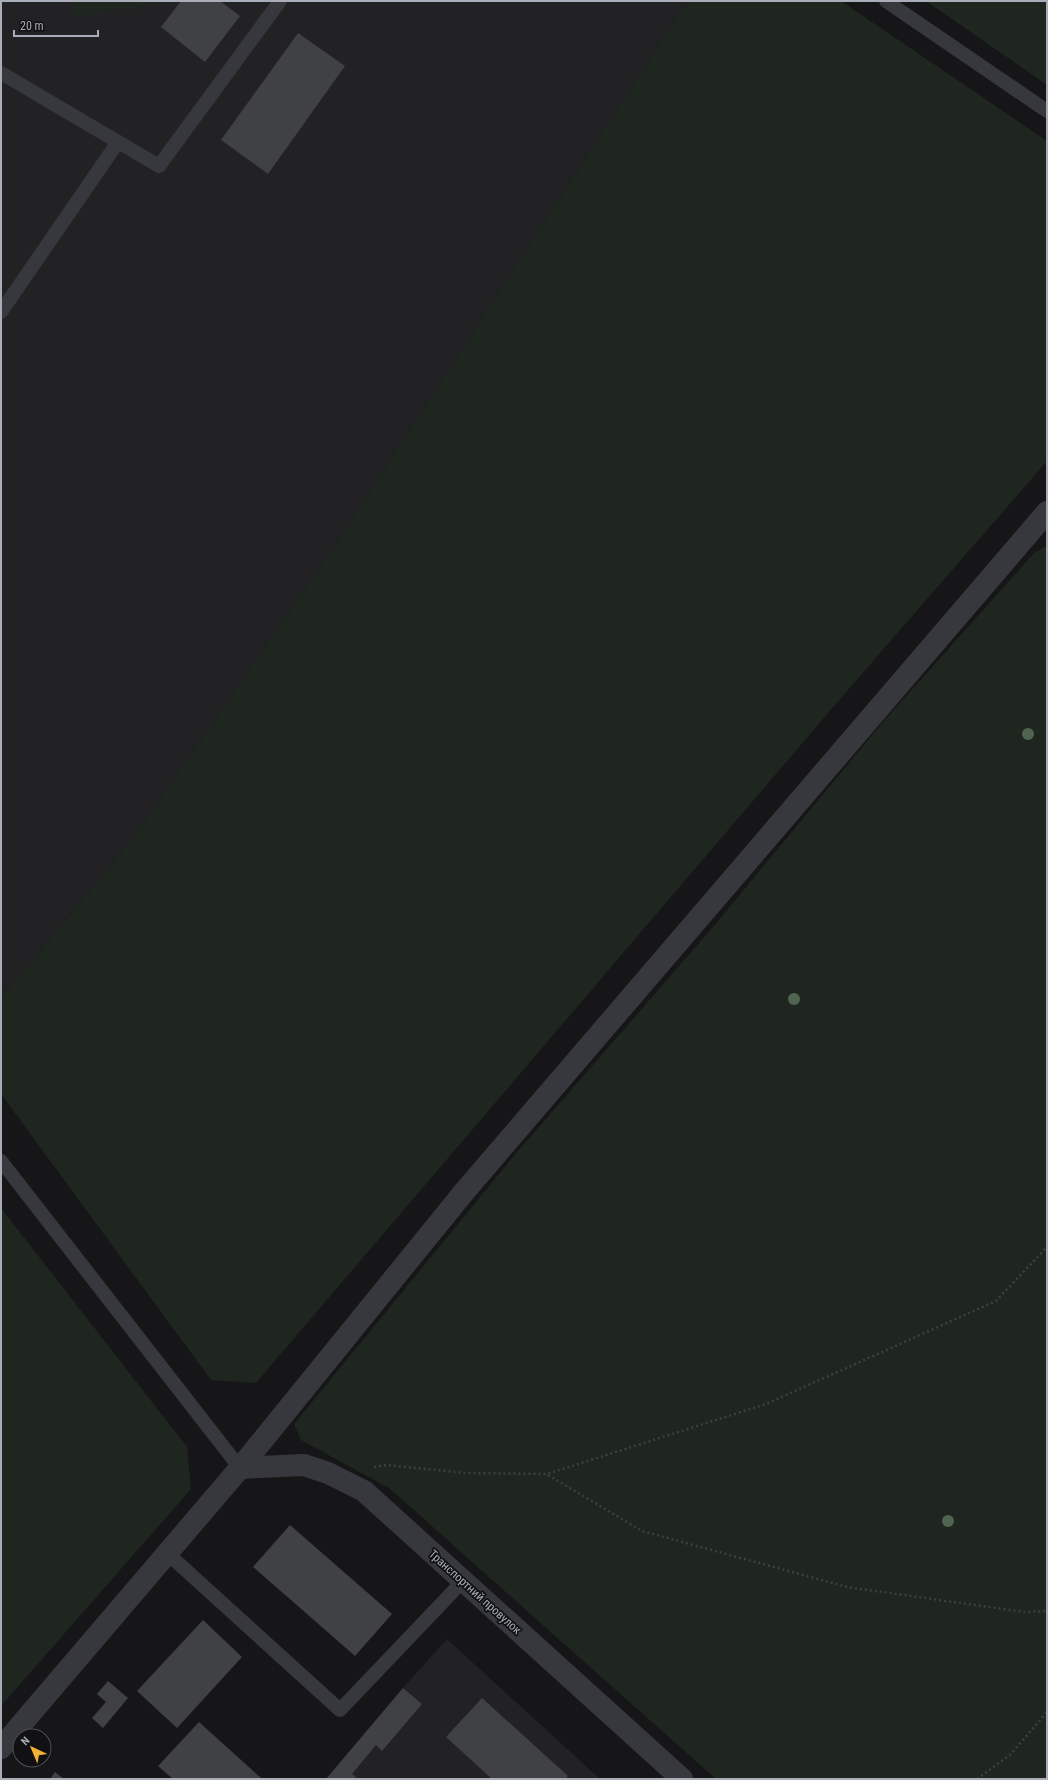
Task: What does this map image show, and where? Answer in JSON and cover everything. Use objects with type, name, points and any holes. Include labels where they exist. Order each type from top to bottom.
[{"type":"street","points":[[1,1748],[240,1468],[464,1192],[1047,512]]},
{"type":"street","name":"Транспортний провулок","points":[[240,1468],[304,1465],[328,1473],[364,1491],[682,1779]]},
{"type":"lane","points":[[1,73],[159,166],[280,1]]},
{"type":"lane","points":[[886,1],[1047,111]]},
{"type":"lane","points":[[1,312],[118,142]]},
{"type":"lane","points":[[1,1161],[240,1468]]},
{"type":"lane","points":[[167,1553],[340,1710],[463,1581]]},
{"type":"path","points":[[372,1467],[387,1465],[465,1473],[547,1474],[766,1404],[996,1301],[1047,1247]]},
{"type":"path","points":[[547,1474],[642,1531],[817,1579],[847,1587],[994,1608],[1024,1612],[1047,1611]]},
{"type":"path","points":[[977,1779],[1010,1755],[1047,1712]]},
{"type":"shaded area","points":[[1,1],[687,1],[334,547],[131,841],[1,998]]},
{"type":"shaded area","points":[[70,1],[150,1],[132,10],[111,9],[77,19]]},
{"type":"shaded area","points":[[687,1],[841,1],[1047,141],[1047,461],[834,706],[256,1383],[211,1380],[1,1094],[1,998],[131,841],[334,547]]},
{"type":"shaded area","points":[[926,1],[1047,1],[1047,85]]},
{"type":"shaded area","points":[[1047,546],[1047,1779],[716,1779],[389,1488],[301,1440],[294,1424],[512,1158],[713,927],[883,722],[1034,553]]},
{"type":"shaded area","points":[[1,1208],[187,1447],[191,1489],[1,1706]]},
{"type":"shaded area","points":[[447,1639],[600,1779],[326,1779],[403,1688]]},
{"type":"building","points":[[181,1],[220,1],[240,16],[205,62],[161,27]]},
{"type":"building","points":[[298,33],[345,66],[268,174],[221,140]]},
{"type":"building","points":[[290,1525],[392,1614],[355,1656],[253,1567]]},
{"type":"building","points":[[203,1620],[242,1657],[177,1728],[137,1691]]},
{"type":"building","points":[[108,1681],[128,1698],[103,1728],[92,1718],[106,1702],[97,1694]]},
{"type":"building","points":[[403,1688],[422,1704],[382,1751],[376,1745],[352,1774],[358,1779],[326,1779]]},
{"type":"building","points":[[482,1698],[568,1776],[565,1779],[492,1779],[446,1737]]},
{"type":"building","points":[[199,1722],[262,1779],[173,1779],[158,1766]]},
{"type":"building","points":[[55,1772],[64,1779],[50,1779]]}]
